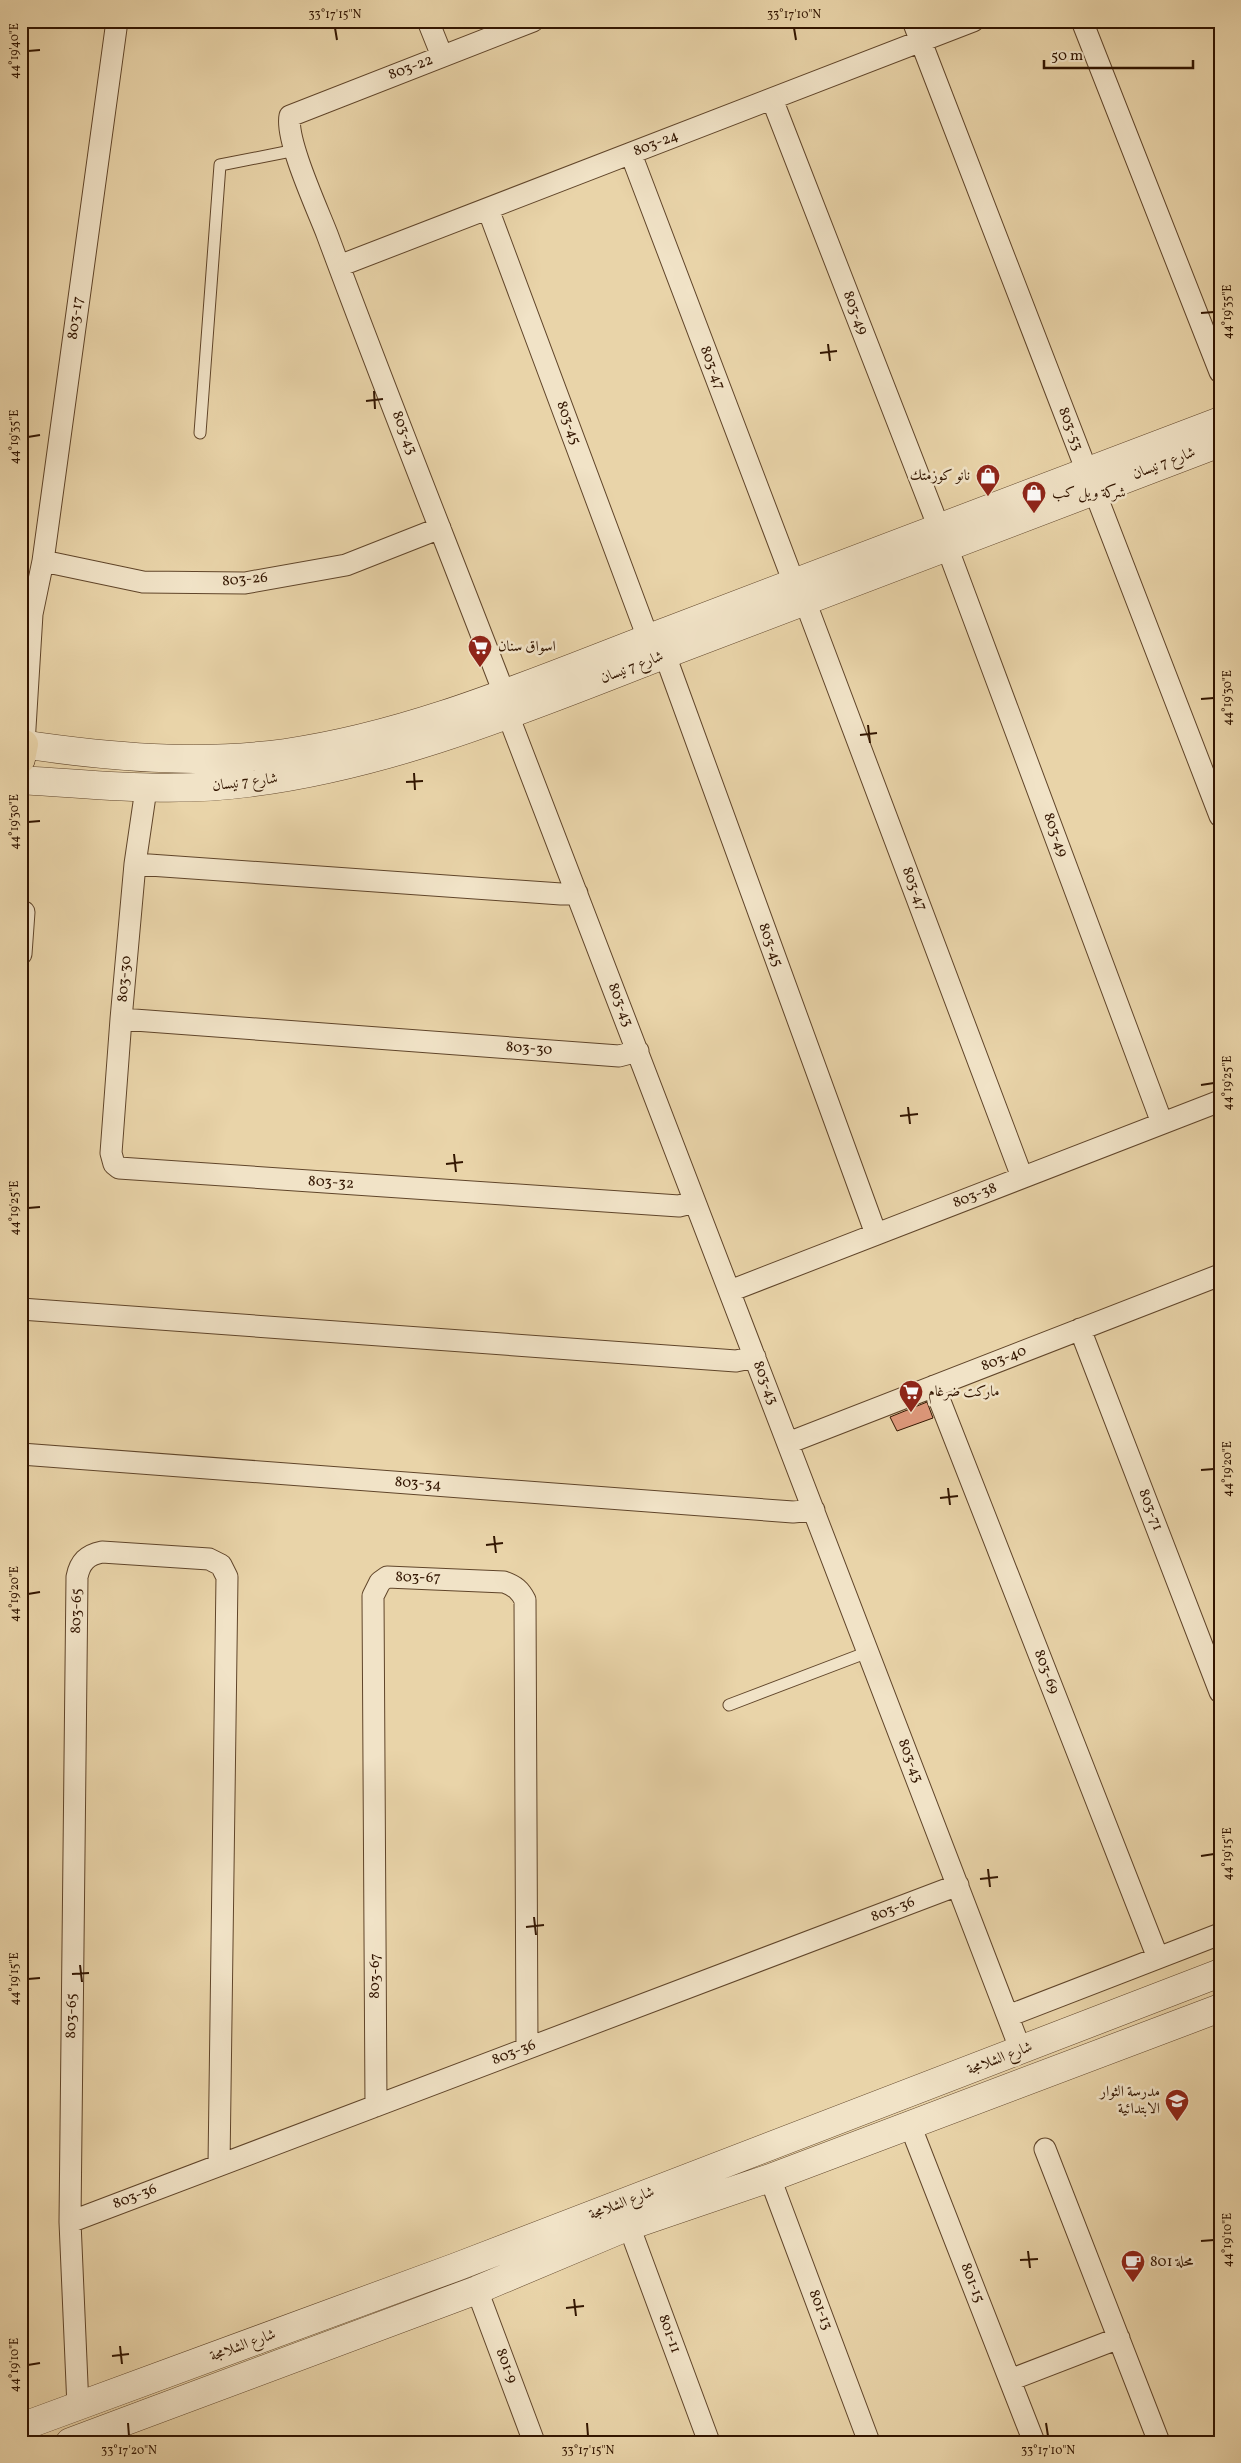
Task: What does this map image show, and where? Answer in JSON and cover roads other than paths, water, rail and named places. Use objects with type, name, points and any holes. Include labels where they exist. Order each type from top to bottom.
[{"type":"street","name":"803-17","points":[[22,749],[32,614],[43,561],[116,21]]},
{"type":"street","points":[[428,21],[442,56]]},
{"type":"street","name":"803-22","points":[[290,116],[533,21]]},
{"type":"street","name":"803-53","points":[[913,21],[1220,816]]},
{"type":"street","name":"803-24","points":[[339,266],[973,21]]},
{"type":"street","points":[[1082,21],[1220,372]]},
{"type":"street","name":"803-49","points":[[772,99],[943,537],[1162,1123]]},
{"type":"street","name":"803-43","points":[[290,116],[288,122],[296,150],[339,266],[577,893],[1021,2050]]},
{"type":"street","name":"803-47","points":[[631,154],[1022,1178]]},
{"type":"street","name":"803-45","points":[[488,208],[656,647],[876,1234]]},
{"type":"street","name":"شارع 7 نيسان","points":[[21,780],[146,789],[222,786],[331,769],[412,748],[506,704],[1090,481],[1220,421]]},
{"type":"street","name":"شارع 7 نيسان","points":[[1090,481],[1220,444]]},
{"type":"street","name":"803-26","points":[[43,561],[143,582],[245,583],[346,565],[440,528]]},
{"type":"street","name":"803-17","points":[[21,637],[32,614]]},
{"type":"street","name":"شارع 7 نيسان","points":[[22,749],[155,759],[201,760],[284,753],[325,746],[506,704]]},
{"type":"street","name":"803-30","points":[[146,789],[135,864],[121,1019],[619,1056],[638,1051]]},
{"type":"street","points":[[135,864],[561,894],[577,893]]},
{"type":"street","points":[[21,954],[24,912]]},
{"type":"street","name":"803-32","points":[[121,1019],[110,1153],[114,1164],[119,1168],[679,1206],[696,1202]]},
{"type":"street","name":"803-38","points":[[730,1291],[1220,1101]]},
{"type":"street","name":"803-40","points":[[788,1443],[1220,1275]]},
{"type":"street","points":[[21,1309],[736,1361],[755,1357]]},
{"type":"street","name":"803-71","points":[[1080,1329],[1220,1692]]},
{"type":"street","name":"803-69","points":[[934,1386],[1158,1958]]},
{"type":"street","name":"803-34","points":[[21,1454],[793,1512],[814,1510]]},
{"type":"street","name":"803-65","points":[[78,2407],[70,2222],[77,1577],[82,1562],[94,1553],[209,1559],[221,1565],[227,1577],[218,2165]]},
{"type":"street","name":"803-67","points":[[376,2106],[373,1596],[380,1582],[387,1577],[504,1582],[513,1585],[525,1600],[527,2048]]},
{"type":"street","name":"803-36","points":[[70,2222],[958,1885]]},
{"type":"street","points":[[1008,2016],[1220,1934]]},
{"type":"street","name":"شارع الشلامجة","points":[[21,2427],[456,2267],[1220,1974]]},
{"type":"street","name":"شارع الشلامجة","points":[[79,2440],[477,2290],[629,2226],[770,2178],[1220,2008]]},
{"type":"street","name":"801-15","points":[[910,2125],[1034,2442]]},
{"type":"street","points":[[1045,2149],[1159,2442]]},
{"type":"street","name":"801-13","points":[[770,2178],[869,2442]]},
{"type":"street","name":"801-11","points":[[629,2226],[709,2442]]},
{"type":"street","name":"801-9","points":[[477,2290],[534,2442]]},
{"type":"street","points":[[1010,2380],[1119,2338]]},
{"type":"lane","points":[[200,433],[220,165],[296,150]]},
{"type":"lane","points":[[729,1705],[868,1652]]},
{"type":"place","name":"نانو كوزمتك","points":[[988,497]]},
{"type":"place","name":"شركة ويل كب","points":[[1034,514]]},
{"type":"place","name":"اسواق سنان","points":[[480,668]]},
{"type":"place","name":"ماركت ضرغام","points":[[911,1413]]},
{"type":"place","name":"مدرسة الثوار الابتدائية","points":[[1177,2122]]},
{"type":"place","name":"محلة 801","points":[[1133,2283]]}]
